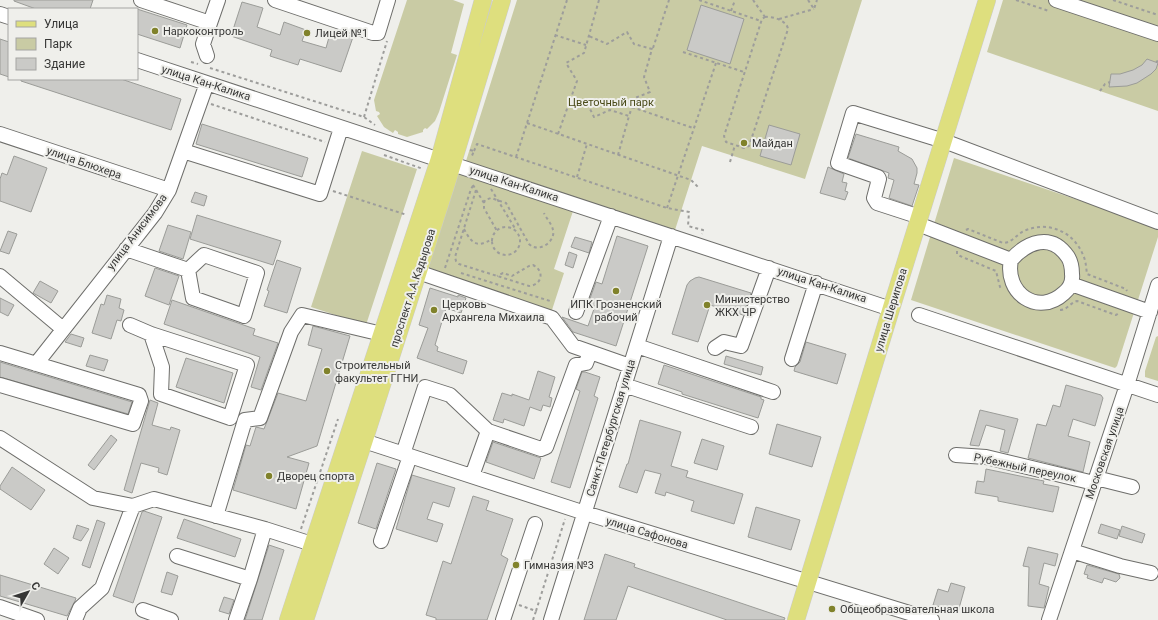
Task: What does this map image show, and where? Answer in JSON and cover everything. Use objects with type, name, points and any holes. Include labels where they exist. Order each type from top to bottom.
[{"type":"main road","name":"проспект А.А.Кадырова","points":[[305,620],[418,272],[446,162],[483,0]]},
{"type":"main road","name":"проспект А.А.Кадырова","points":[[288,620],[382,334],[446,162],[502,0]]},
{"type":"main road","name":"улица Шерипова","points":[[796,620],[987,0]]},
{"type":"street","points":[[141,0],[210,23]]},
{"type":"street","points":[[204,62],[203,44],[218,0]]},
{"type":"street","points":[[275,0],[373,33],[378,33],[388,0]]},
{"type":"street","points":[[1056,0],[1158,34]]},
{"type":"street","name":"улица Кан-Калика","points":[[138,60],[891,308]]},
{"type":"street","name":"улица Анисимова","points":[[36,364],[155,213],[169,190],[207,83]]},
{"type":"street","points":[[1011,260],[958,239],[877,203],[874,198],[879,179],[878,177],[838,163],[853,113],[944,141],[1158,222]]},
{"type":"street","points":[[183,151],[320,194],[341,128]]},
{"type":"street","name":"улица Блюхера","points":[[0,134],[169,190]]},
{"type":"street","points":[[576,312],[611,216]]},
{"type":"street","name":"Санкт-Петербургская улица","points":[[551,620],[671,236]]},
{"type":"street","points":[[1040,242],[1052,244],[1068,256],[1071,264],[1071,284],[1061,296],[1051,302],[1042,303],[1028,300],[1016,290],[1012,283],[1010,275],[1011,260],[1021,250],[1030,244],[1040,242]]},
{"type":"street","points":[[126,249],[188,270]]},
{"type":"street","points":[[204,255],[257,273],[244,316],[193,298],[188,270],[204,255]]},
{"type":"street","points":[[715,348],[724,342],[741,346],[769,268]]},
{"type":"street","points":[[418,272],[552,318],[573,346],[630,366]]},
{"type":"street","points":[[0,276],[63,329]]},
{"type":"street","points":[[792,359],[816,283]]},
{"type":"street","points":[[1071,284],[1150,312]]},
{"type":"street","name":"Московская улица","points":[[1049,620],[1127,385],[1158,285]]},
{"type":"street","points":[[216,516],[245,420],[260,418],[291,332],[302,314],[382,334]]},
{"type":"street","points":[[919,315],[1158,395]]},
{"type":"street","points":[[130,325],[151,334],[247,365],[230,418],[161,394],[162,368],[151,334]]},
{"type":"street","points":[[637,346],[773,392]]},
{"type":"street","points":[[381,541],[425,387],[450,395],[488,431],[541,449],[546,447],[576,364],[586,363],[590,352]]},
{"type":"street","points":[[0,353],[139,396],[141,401],[133,424],[0,385]]},
{"type":"street","points":[[624,385],[751,427]]},
{"type":"street","points":[[472,476],[488,431]]},
{"type":"street","points":[[0,438],[92,498],[133,506],[154,499],[265,529],[312,544]]},
{"type":"street","name":"улица Сафонова","points":[[364,441],[585,514],[932,620]]},
{"type":"street","name":"Рубежный переулок","points":[[956,455],[986,457],[1132,487]]},
{"type":"street","points":[[75,620],[80,608],[102,588],[133,506]]},
{"type":"street","points":[[503,620],[535,524]]},
{"type":"street","points":[[236,620],[265,529]]},
{"type":"street","points":[[1072,551],[1120,566],[1151,573]]},
{"type":"street","points":[[177,556],[250,579]]},
{"type":"street","points":[[0,607],[37,620]]},
{"type":"street","points":[[143,610],[171,620]]},
{"type":"path","points":[[516,157],[567,0]]},
{"type":"path","points":[[558,134],[577,81],[566,63],[584,53],[599,0]]},
{"type":"path","points":[[618,154],[635,98],[650,92],[644,77],[652,48],[669,0]]},
{"type":"path","points":[[699,0],[761,21]]},
{"type":"path","points":[[731,11],[735,0]]},
{"type":"path","points":[[753,0],[765,17]]},
{"type":"path","points":[[808,0],[814,9]]},
{"type":"path","points":[[814,9],[817,0]]},
{"type":"path","points":[[1113,0],[1158,15]]},
{"type":"path","points":[[778,20],[814,9]]},
{"type":"path","points":[[769,16],[778,20],[785,22],[788,29],[749,146],[744,148],[726,142],[724,136],[761,21],[765,17],[769,16]]},
{"type":"path","points":[[589,36],[607,44],[627,32],[634,44],[652,48]]},
{"type":"path","points":[[555,35],[586,45]]},
{"type":"path","points":[[364,117],[389,36]]},
{"type":"path","points":[[683,52],[744,72]]},
{"type":"path","points":[[191,62],[204,62],[364,117],[375,125]]},
{"type":"path","points":[[667,208],[716,63]]},
{"type":"path","points":[[1100,91],[1105,84],[1110,82]]},
{"type":"path","points":[[571,98],[587,103],[594,117],[610,110],[629,116]]},
{"type":"path","points":[[201,101],[335,146]]},
{"type":"path","points":[[632,107],[694,128]]},
{"type":"path","points":[[527,122],[691,180],[698,188]]},
{"type":"path","points":[[474,151],[477,144],[667,208],[689,212],[688,226],[703,230],[698,245]]},
{"type":"path","points":[[577,177],[588,144]]},
{"type":"path","points":[[730,162],[736,145]]},
{"type":"path","points":[[470,181],[474,184],[484,203],[484,208],[497,231]]},
{"type":"path","points":[[474,184],[480,184]]},
{"type":"path","points":[[445,268],[474,184]]},
{"type":"path","points":[[485,186],[498,191]]},
{"type":"path","points":[[491,188],[521,240],[518,250],[510,255],[501,255],[497,252],[493,245],[493,238]]},
{"type":"path","points":[[476,190],[455,257],[456,261],[459,264],[497,276],[529,286],[534,286],[538,283],[542,276],[540,271],[533,265],[512,276],[503,273],[497,276]]},
{"type":"path","points":[[484,203],[488,199],[506,202],[529,244],[536,249],[544,247],[548,244],[554,231],[544,213]]},
{"type":"path","points":[[1016,290],[1001,289],[996,271],[957,254],[958,239],[962,232],[968,229],[1007,243],[1019,234],[1031,228],[1043,226],[1055,229],[1070,236],[1078,245],[1084,257],[1087,274],[1126,289],[1128,292],[1123,310],[1116,315],[1078,301],[1064,310],[1058,310],[1051,302]]},
{"type":"path","points":[[464,229],[468,238],[478,244],[487,242],[493,238],[497,231],[503,227],[508,227],[517,232]]},
{"type":"path","points":[[460,272],[550,302]]},
{"type":"path","points":[[533,620],[569,508]]},
{"type":"path","points":[[509,602],[536,611]]},
{"type":"green space","points":[[407,0],[453,0],[464,4],[451,53],[457,55],[439,112],[435,121],[427,129],[425,128],[423,132],[407,137],[398,134],[395,130],[393,133],[384,127],[377,116],[380,114],[376,111],[374,100]]},
{"type":"green space","name":"Цветочный парк","points":[[517,0],[862,0],[805,179],[702,146],[675,230],[466,161]]},
{"type":"green space","points":[[1003,0],[1158,0],[1158,111],[987,52]]},
{"type":"green space","points":[[362,151],[417,169],[366,325],[311,307]]},
{"type":"green space","points":[[954,158],[1158,227],[1158,237],[1117,366],[1115,368],[911,300]]},
{"type":"green space","points":[[457,173],[573,211],[554,269],[564,273],[551,313],[425,270]]},
{"type":"green space","points":[[1158,336],[1158,381],[1145,377],[1145,371],[1156,337]]},
{"type":"building","points":[[93,0],[90,8],[33,8],[14,1]]},
{"type":"building","points":[[242,2],[263,8],[257,27],[280,35],[284,22],[306,30],[302,41],[326,48],[331,30],[353,37],[341,72],[300,59],[298,65],[270,56],[272,50],[231,36]]},
{"type":"building","points":[[701,5],[744,19],[730,64],[687,50]]},
{"type":"building","points":[[138,9],[187,25],[180,48],[138,34]]},
{"type":"building","points":[[0,39],[8,42],[8,77],[0,74]]},
{"type":"building","points":[[1147,59],[1158,63],[1156,69],[1151,74],[1137,83],[1127,86],[1109,87],[1111,74],[1120,74],[1133,70],[1142,65]]},
{"type":"building","points":[[124,80],[181,99],[171,130],[21,81]]},
{"type":"building","points":[[202,124],[308,158],[302,177],[196,144]]},
{"type":"building","points":[[769,125],[800,134],[791,165],[760,156]]},
{"type":"building","points":[[856,134],[899,147],[898,151],[912,159],[917,168],[914,184],[919,185],[912,206],[889,198],[894,180],[888,178],[889,173],[848,158]]},
{"type":"building","points":[[14,156],[47,168],[31,212],[0,201],[0,179],[2,173],[7,175]]},
{"type":"building","points":[[828,167],[844,174],[842,182],[847,183],[845,191],[848,192],[845,200],[820,193]]},
{"type":"building","points":[[195,192],[207,196],[204,206],[191,202]]},
{"type":"building","points":[[197,215],[281,241],[273,265],[190,239]]},
{"type":"building","points":[[168,225],[191,232],[183,259],[159,251]]},
{"type":"building","points":[[8,231],[17,234],[9,254],[0,251]]},
{"type":"building","points":[[617,236],[648,246],[616,346],[573,332],[562,317],[588,326],[595,306],[588,304],[596,282],[602,284]]},
{"type":"building","points":[[575,237],[592,242],[589,253],[571,247]]},
{"type":"building","points":[[569,252],[577,255],[573,268],[565,265]]},
{"type":"building","points":[[277,260],[301,268],[287,313],[264,306],[269,291],[267,290]]},
{"type":"building","points":[[155,268],[179,276],[169,305],[145,296]]},
{"type":"building","points":[[699,277],[751,293],[743,315],[710,305],[698,342],[672,334],[687,285],[690,281]]},
{"type":"building","points":[[40,281],[58,291],[51,303],[33,293]]},
{"type":"building","points":[[430,288],[466,298],[461,313],[446,308],[435,345],[438,347],[437,351],[467,361],[463,374],[417,358],[428,328],[419,325]]},
{"type":"building","points":[[107,295],[121,299],[119,308],[124,310],[121,321],[117,320],[111,339],[92,333],[101,304],[104,305]]},
{"type":"building","points":[[0,298],[14,305],[8,316],[0,312]]},
{"type":"building","points":[[172,300],[255,329],[253,335],[278,343],[261,390],[251,387],[260,357],[164,324]]},
{"type":"building","points":[[313,326],[350,336],[317,446],[287,457],[309,463],[296,509],[233,490],[246,445],[250,446],[256,427],[264,429],[278,393],[306,401],[322,349],[308,345]]},
{"type":"building","points":[[71,334],[84,338],[81,347],[65,342]]},
{"type":"building","points":[[806,342],[846,354],[837,384],[794,371],[795,367],[800,362]]},
{"type":"building","points":[[90,355],[108,360],[104,371],[86,366]]},
{"type":"building","points":[[726,356],[763,367],[761,375],[724,364]]},
{"type":"building","points":[[186,358],[233,373],[224,403],[176,387]]},
{"type":"building","points":[[0,362],[132,402],[128,414],[0,377]]},
{"type":"building","points":[[664,365],[761,397],[761,399],[764,400],[758,418],[682,394],[682,392],[658,384]]},
{"type":"building","points":[[538,371],[555,377],[549,397],[552,398],[550,407],[543,405],[541,411],[530,407],[524,426],[504,419],[503,423],[493,420],[502,393],[512,396],[512,394],[529,400]]},
{"type":"building","points":[[582,372],[600,377],[594,396],[598,398],[570,488],[551,482],[580,391],[576,389]]},
{"type":"building","points":[[1066,385],[1101,395],[1103,398],[1095,426],[1073,419],[1068,436],[1090,442],[1083,472],[1028,458],[1037,424],[1046,426],[1053,405],[1060,407]]},
{"type":"building","points":[[150,400],[158,403],[152,425],[170,430],[171,427],[180,430],[167,475],[158,472],[159,468],[141,463],[132,493],[124,490]]},
{"type":"building","points":[[980,410],[1018,419],[1008,453],[1000,451],[1005,430],[986,425],[979,446],[970,445]]},
{"type":"building","points":[[640,420],[681,432],[671,466],[688,471],[686,477],[743,494],[734,524],[691,511],[694,501],[666,492],[665,496],[655,493],[661,474],[645,470],[637,493],[619,487],[628,464]]},
{"type":"building","points":[[777,424],[821,437],[812,467],[769,454]]},
{"type":"building","points":[[111,435],[117,440],[94,470],[88,465]]},
{"type":"building","points":[[702,439],[724,446],[717,470],[694,463]]},
{"type":"building","points":[[493,442],[541,458],[534,479],[486,462]]},
{"type":"building","points":[[377,463],[396,469],[376,529],[358,523]]},
{"type":"building","points":[[12,467],[45,490],[31,510],[0,489],[0,486]]},
{"type":"building","points":[[986,469],[1044,481],[1043,484],[1059,487],[1053,512],[998,501],[998,497],[975,493],[977,481],[984,482]]},
{"type":"building","points":[[412,475],[455,488],[449,507],[433,502],[427,519],[443,524],[437,542],[396,529]]},
{"type":"building","points":[[473,496],[489,501],[486,510],[513,519],[501,555],[508,559],[487,620],[436,620],[436,618],[426,615],[443,561],[451,564]]},
{"type":"building","points":[[756,507],[800,520],[791,550],[748,537]]},
{"type":"building","points":[[144,511],[162,517],[133,603],[113,596],[142,512]]},
{"type":"building","points":[[184,519],[241,539],[235,557],[177,538]]},
{"type":"building","points":[[97,520],[105,523],[90,568],[82,565]]},
{"type":"building","points":[[1101,524],[1120,530],[1117,539],[1098,533]]},
{"type":"building","points":[[77,525],[89,529],[81,541],[73,538]]},
{"type":"building","points":[[1122,526],[1145,534],[1142,543],[1119,536]]},
{"type":"building","points":[[269,545],[284,550],[262,620],[245,620]]},
{"type":"building","points":[[1028,547],[1058,554],[1055,566],[1044,563],[1039,584],[1049,587],[1044,608],[1028,606],[1029,567],[1023,566]]},
{"type":"building","points":[[54,548],[69,558],[58,574],[44,564]]},
{"type":"building","points":[[605,554],[635,564],[634,567],[785,618],[784,620],[727,620],[628,586],[616,620],[584,620]]},
{"type":"building","points":[[1087,565],[1119,574],[1120,578],[1116,582],[1104,578],[1102,583],[1087,578],[1088,575],[1084,574]]},
{"type":"building","points":[[167,572],[178,576],[172,595],[161,592]]},
{"type":"building","points":[[0,575],[76,598],[67,616],[0,596]]},
{"type":"building","points":[[951,583],[965,587],[958,612],[933,605],[938,589],[948,592]]},
{"type":"building","points":[[224,597],[234,600],[229,614],[219,611]]},
{"type":"place","name":"Наркоконтроль","points":[[155,31]]},
{"type":"place","name":"Лицей №1","points":[[307,33]]},
{"type":"place","name":"Майдан","points":[[744,143]]},
{"type":"place","name":"ИПК Грозненский рабочий","points":[[616,291]]},
{"type":"place","name":"Министерство ЖКХ ЧР","points":[[707,305]]},
{"type":"place","name":"Церковь Архангела Михаила","points":[[434,310]]},
{"type":"place","name":"Строительный факультет ГГНИ","points":[[327,371]]},
{"type":"place","name":"Дворец спорта","points":[[269,476]]},
{"type":"place","name":"Гимназия №3","points":[[516,565]]},
{"type":"place","name":"Общеобразовательная школа","points":[[832,609]]}]
